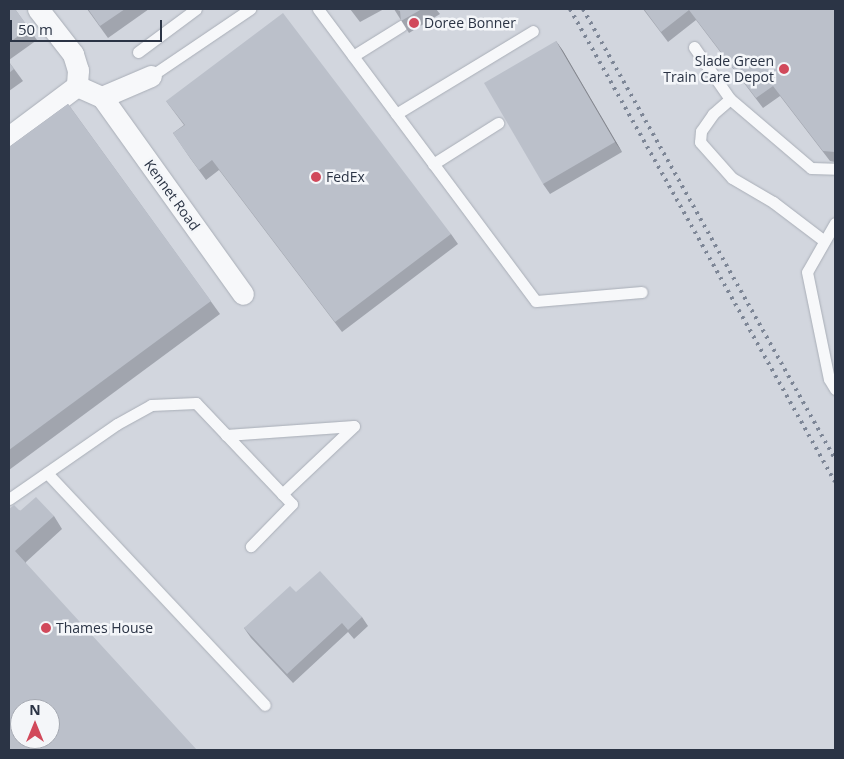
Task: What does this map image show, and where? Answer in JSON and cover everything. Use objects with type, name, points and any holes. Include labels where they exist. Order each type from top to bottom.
[{"type":"street","points":[[9,138],[77,86],[78,70],[72,54],[38,9]]},
{"type":"street","points":[[77,86],[102,96],[151,76]]},
{"type":"street","name":"Kennet Road","points":[[102,96],[242,294]]},
{"type":"lane","points":[[138,52],[196,9]]},
{"type":"lane","points":[[318,9],[536,301],[642,292]]},
{"type":"lane","points":[[151,76],[247,10]]},
{"type":"lane","points":[[353,56],[401,26]]},
{"type":"lane","points":[[396,114],[533,31]]},
{"type":"lane","points":[[694,47],[730,99],[811,168],[835,169]]},
{"type":"lane","points":[[730,99],[713,114],[701,131],[700,142],[732,178],[773,202],[823,240]]},
{"type":"lane","points":[[433,164],[498,123]]},
{"type":"lane","points":[[835,223],[823,240],[807,272],[829,379],[835,389]]},
{"type":"lane","points":[[9,500],[116,424],[151,405],[196,403],[292,504],[251,546]]},
{"type":"lane","points":[[226,435],[354,426],[282,494]]},
{"type":"lane","points":[[46,473],[265,705]]},
{"type":"shaded area","points":[[9,9],[835,9],[835,750],[9,750]]},
{"type":"building","points":[[9,9],[15,9],[29,28],[9,43]]},
{"type":"building","points":[[88,9],[125,9],[100,26]]},
{"type":"building","points":[[395,9],[422,9],[401,21],[400,11]]},
{"type":"building","name":"Slade Green Train Care Depot","points":[[644,9],[835,9],[835,152],[823,151],[773,86],[756,98],[689,10],[661,32]]},
{"type":"building","name":"FedEx","points":[[283,13],[451,234],[335,322],[212,160],[199,170],[173,133],[185,125],[166,101]]},
{"type":"building","points":[[556,41],[615,142],[543,184],[484,83]]},
{"type":"building","points":[[9,62],[14,69],[9,73]]},
{"type":"building","points":[[68,104],[211,301],[9,450],[9,147]]},
{"type":"building","name":"Thames House","points":[[36,497],[54,516],[15,551],[197,750],[9,750],[9,509],[14,505],[20,511]]},
{"type":"building","points":[[320,571],[362,617],[348,630],[342,623],[287,674],[244,628],[290,586],[296,592]]},
{"type":"railway","points":[[570,9],[835,482]]},
{"type":"railway","points":[[583,9],[835,459]]},
{"type":"place","name":"Doree Bonner","points":[[414,23]]},
{"type":"place","name":"Slade Green Train Care Depot","points":[[784,69]]},
{"type":"place","name":"FedEx","points":[[316,177]]},
{"type":"place","name":"Thames House","points":[[46,628]]}]
